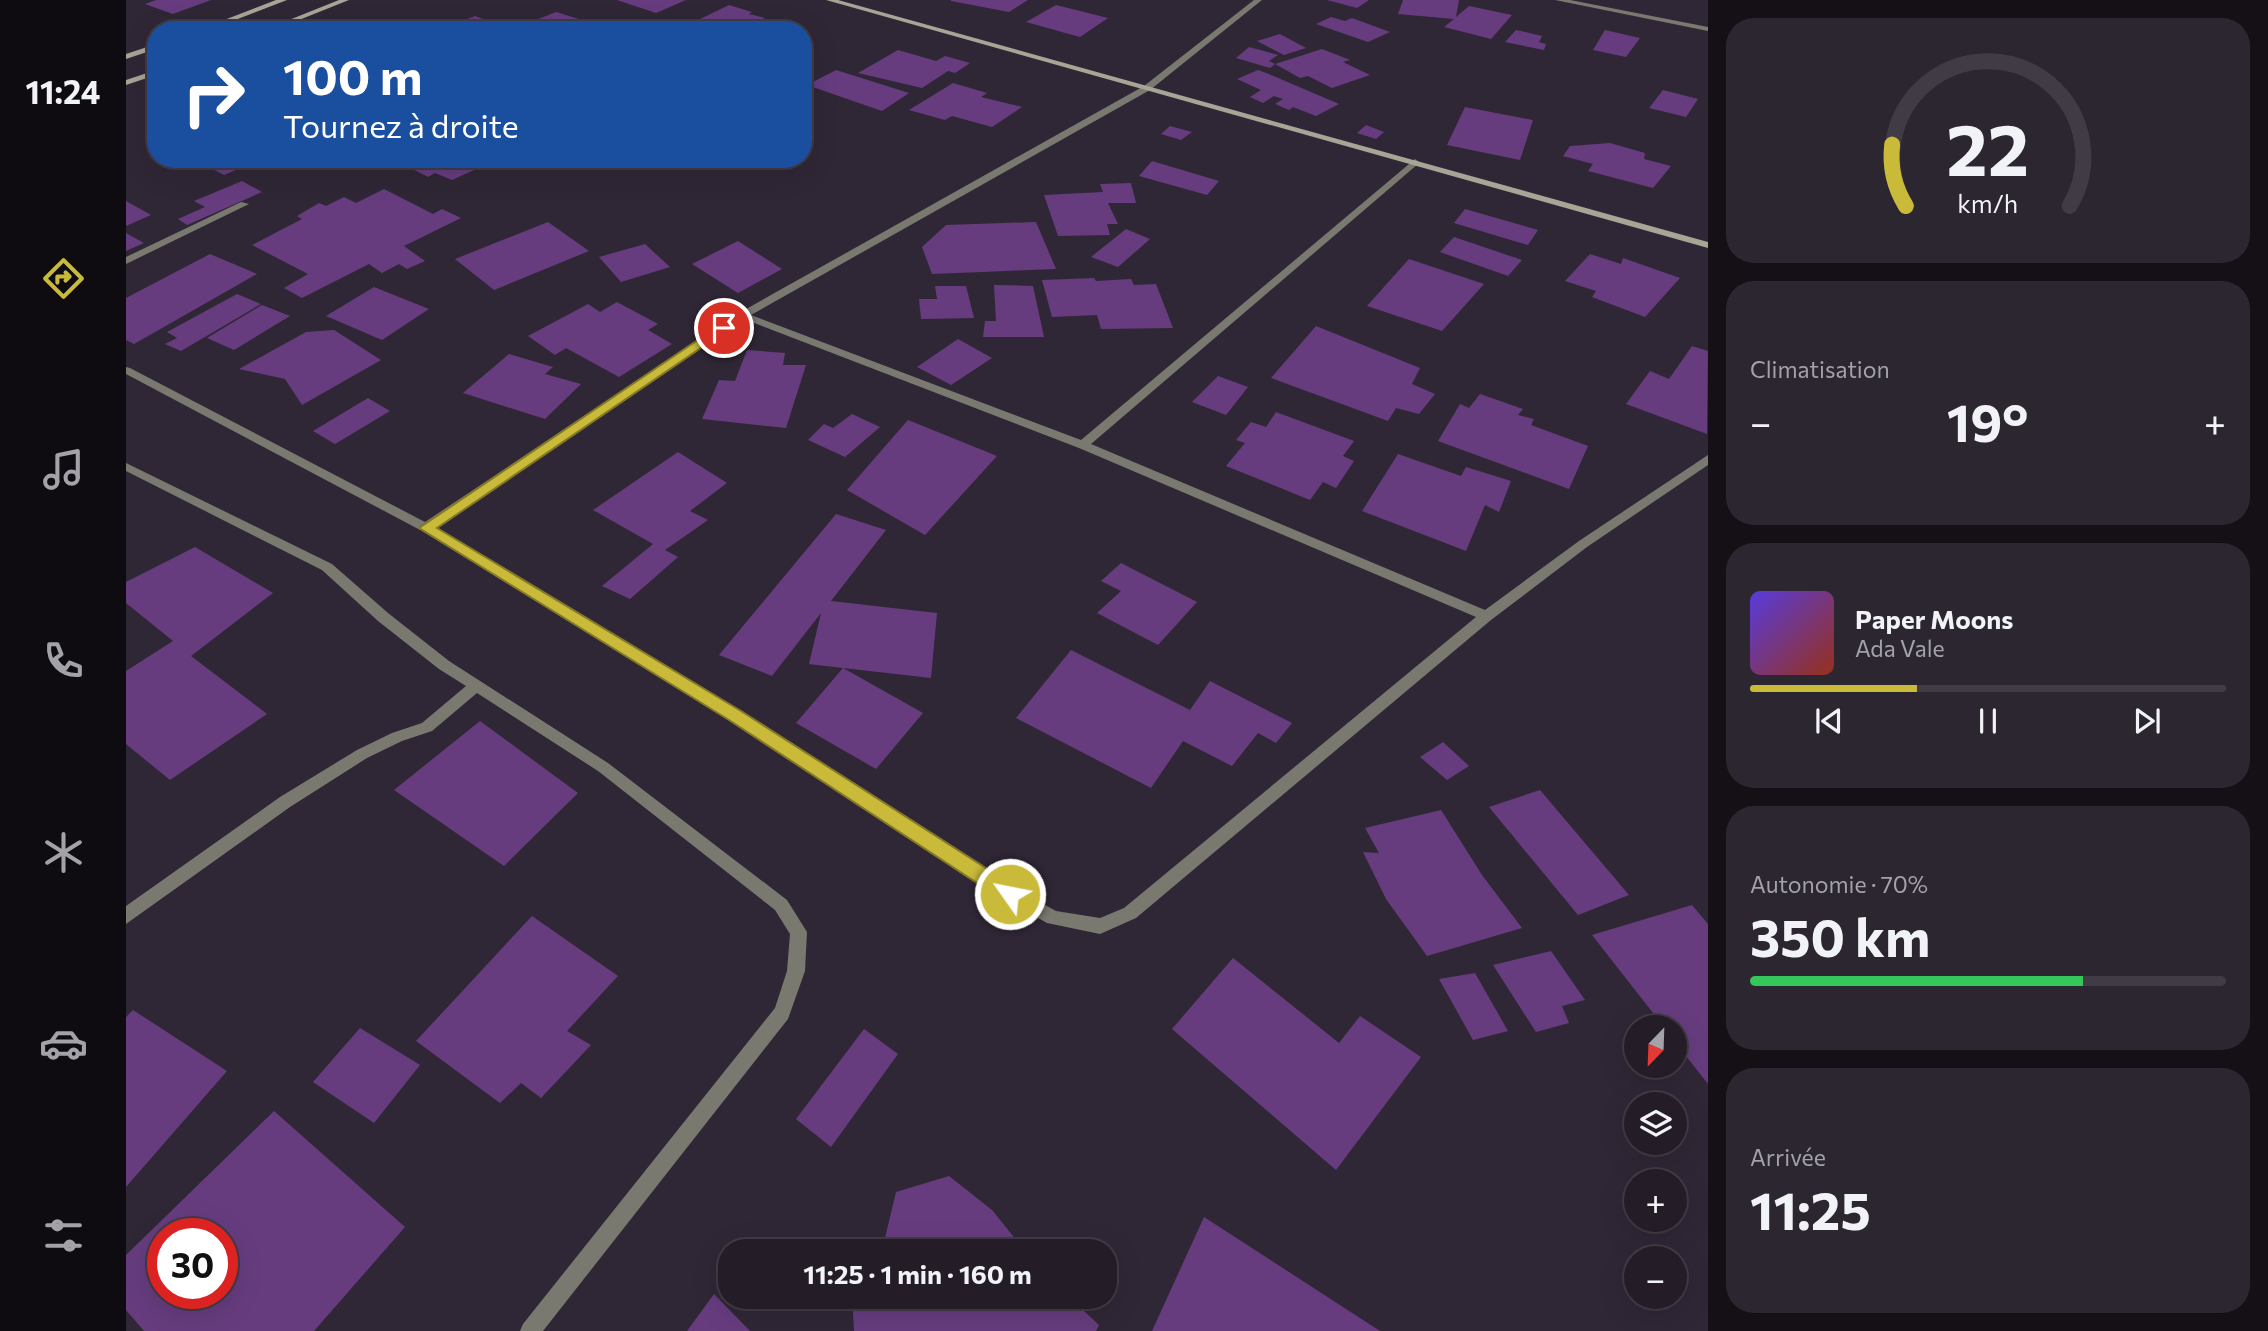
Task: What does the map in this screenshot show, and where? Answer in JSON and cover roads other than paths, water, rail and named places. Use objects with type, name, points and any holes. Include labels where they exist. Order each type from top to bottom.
[{"type":"street","points":[[226,21],[283,0]]},
{"type":"street","points":[[290,21],[345,0]]},
{"type":"street","points":[[830,0],[1708,245]]},
{"type":"street","points":[[426,528],[743,315],[1147,88],[1258,0]]},
{"type":"street","points":[[1559,0],[1708,29]]},
{"type":"street","points":[[126,57],[147,49]]},
{"type":"street","points":[[126,83],[147,75]]},
{"type":"street","points":[[1083,445],[1415,162]]},
{"type":"street","points":[[126,261],[244,204]]},
{"type":"street","points":[[743,315],[1083,445],[1486,616]]},
{"type":"street","points":[[126,370],[426,528],[735,716],[1053,919],[1100,926],[1130,913],[1486,616],[1583,544],[1708,459]]},
{"type":"street","points":[[127,467],[327,566],[383,617],[444,665],[603,767],[781,905],[799,932],[796,971],[782,1013],[530,1331]]},
{"type":"street","points":[[126,916],[285,802],[362,754],[397,737],[427,727],[476,685]]}]
